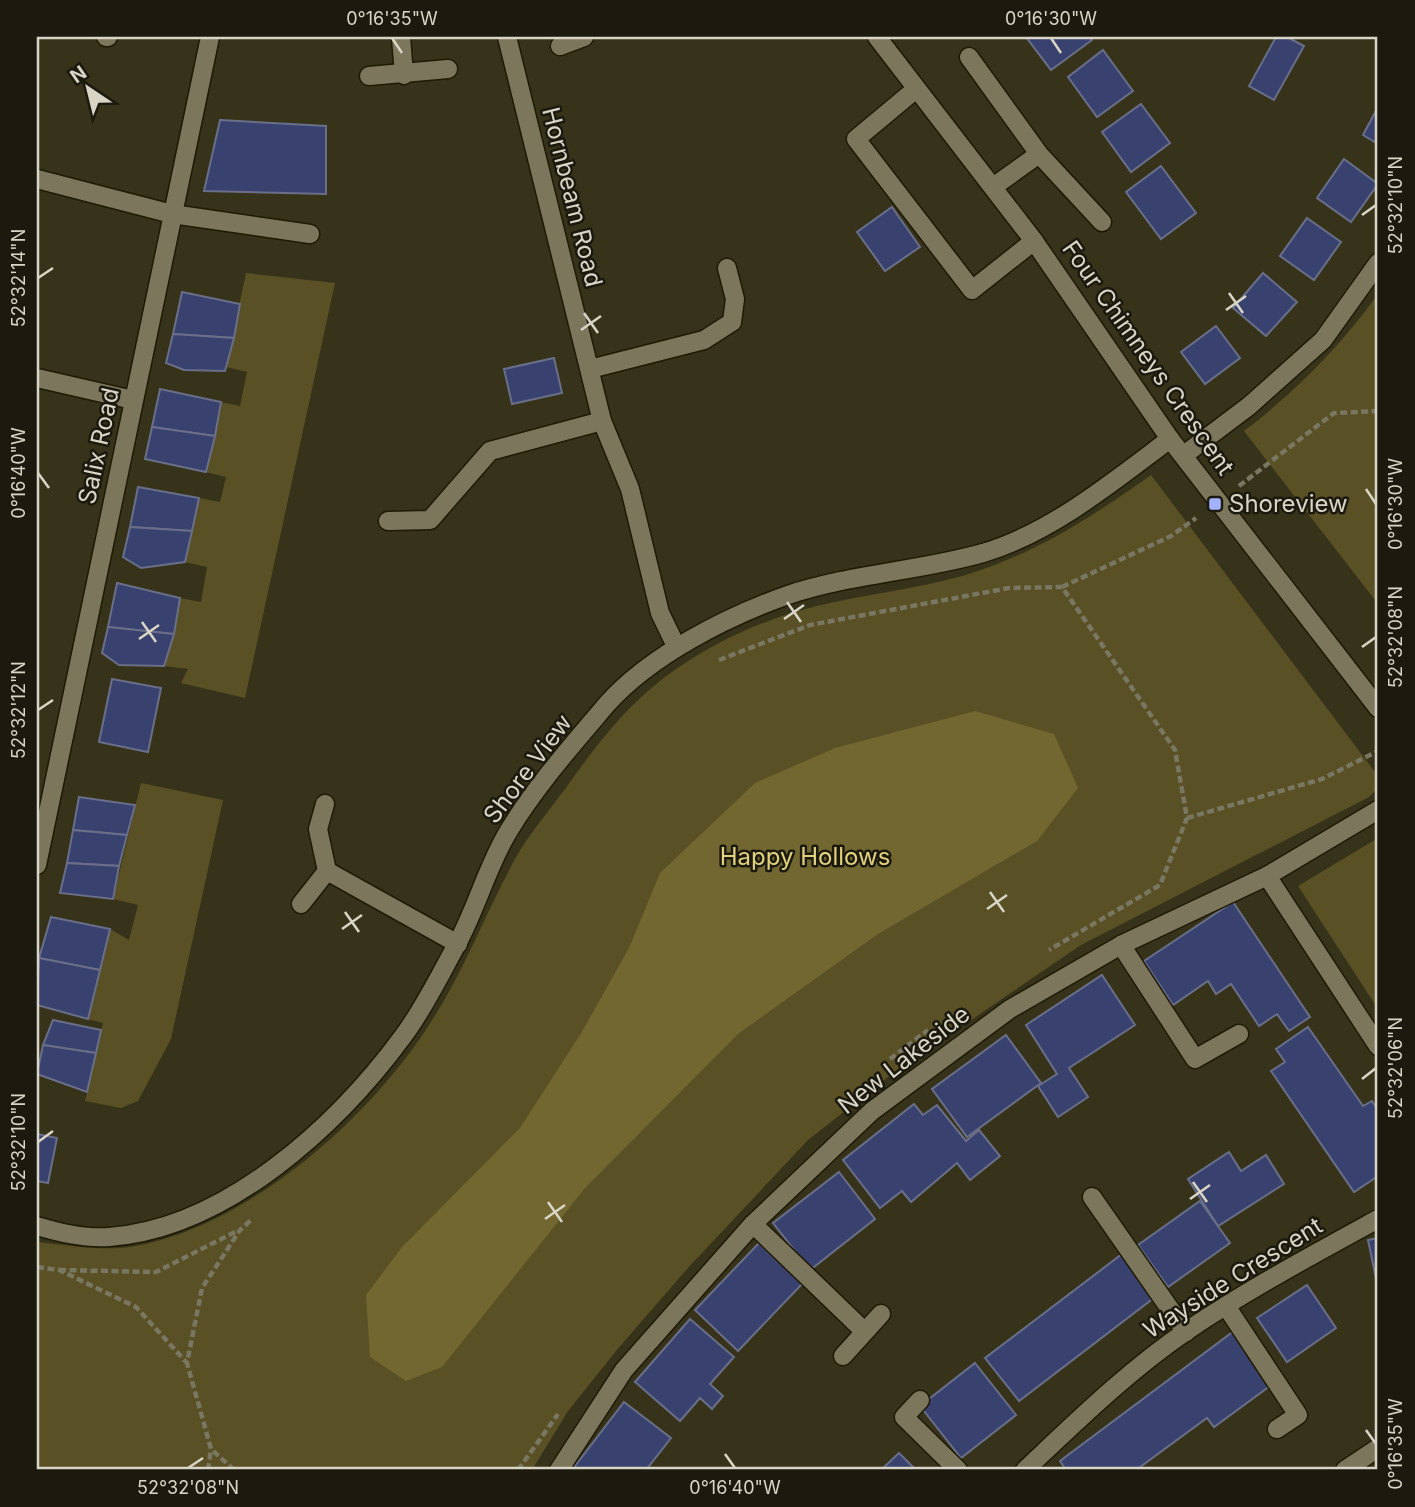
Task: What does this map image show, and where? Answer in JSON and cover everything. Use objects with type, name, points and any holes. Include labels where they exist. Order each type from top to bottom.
[{"type":"street","name":"Salix Road","points":[[37,865],[40,832],[210,37]]},
{"type":"street","points":[[401,37],[404,75]]},
{"type":"street","name":"Hornbeam Road","points":[[507,37],[602,421],[630,489],[660,613],[676,646]]},
{"type":"street","points":[[560,46],[584,37]]},
{"type":"street","name":"Four Chimneys Crescent","points":[[877,37],[1034,241],[1170,439],[1378,708]]},
{"type":"street","points":[[969,57],[1039,153],[1102,222]]},
{"type":"street","points":[[369,76],[448,69]]},
{"type":"street","points":[[916,89],[856,139],[972,290],[1034,241]]},
{"type":"street","points":[[993,187],[1039,153]]},
{"type":"street","points":[[37,179],[172,214],[310,234]]},
{"type":"street","points":[[1184,455],[1249,406],[1323,340],[1378,263]]},
{"type":"street","points":[[590,369],[704,340],[732,322],[735,299],[727,268]]},
{"type":"street","points":[[37,378],[133,400]]},
{"type":"street","points":[[388,521],[430,520],[490,451],[602,421]]},
{"type":"street","name":"Shore View","points":[[37,1226],[64,1234],[105,1238],[150,1232],[228,1199],[277,1165],[336,1116],[405,1034],[458,944],[507,833],[549,775],[610,701],[676,646],[789,595],[985,552],[1072,512],[1170,439]]},
{"type":"street","points":[[325,804],[318,829],[327,871],[458,944]]},
{"type":"street","name":"New Lakeside","points":[[559,1470],[624,1370],[752,1224],[872,1111],[1010,1009],[1121,945],[1267,876],[1378,810]]},
{"type":"street","points":[[301,904],[327,871]]},
{"type":"street","points":[[1267,876],[1378,1046]]},
{"type":"street","points":[[1121,945],[1195,1059],[1240,1034]]},
{"type":"street","points":[[1092,1197],[1186,1332]]},
{"type":"street","name":"Wayside Crescent","points":[[1036,1467],[1100,1400],[1186,1332],[1275,1275],[1378,1219]]},
{"type":"street","points":[[752,1224],[863,1330]]},
{"type":"street","points":[[1226,1306],[1298,1415],[1277,1429]]},
{"type":"street","points":[[843,1356],[863,1330],[881,1314]]},
{"type":"street","points":[[920,1400],[904,1418],[958,1470]]},
{"type":"street","points":[[1345,1470],[1378,1448]]},
{"type":"path","points":[[708,664],[810,625],[1009,588],[1062,587],[1175,750],[1187,818],[1160,885],[1044,953]]},
{"type":"path","points":[[1187,818],[1322,779],[1378,751]]},
{"type":"path","points":[[886,1063],[940,1022]]},
{"type":"path","points":[[187,1363],[202,1288],[240,1230],[261,1212]]},
{"type":"path","points":[[37,1267],[59,1270],[136,1307],[187,1363],[211,1449],[208,1470]]},
{"type":"path","points":[[518,1470],[565,1404]]},
{"type":"path","points":[[211,1449],[234,1470]]},
{"type":"green space","points":[[246,273],[335,283],[245,698],[181,683],[188,669],[164,666],[174,634],[180,598],[201,602],[207,567],[185,562],[199,498],[220,502],[226,477],[206,472],[221,402],[240,406],[247,372],[226,367]]},
{"type":"green space","points":[[1378,294],[1378,604],[1244,431],[1316,367]]},
{"type":"green space","name":"Happy Hollows","points":[[1151,475],[1378,776],[1378,788],[1369,797],[1081,945],[892,1074],[808,1140],[687,1269],[616,1351],[568,1411],[532,1470],[37,1470],[37,1242],[118,1248],[173,1236],[217,1218],[259,1194],[300,1165],[338,1132],[373,1097],[403,1061],[442,1005],[504,880],[532,832],[610,729],[650,689],[701,653],[739,633],[779,617],[838,601],[945,581],[1013,558],[1061,534]]},
{"type":"green space","points":[[141,783],[223,800],[171,1039],[138,1101],[121,1108],[85,1101],[103,1023],[88,1019],[110,929],[129,940],[138,905],[113,899]]},
{"type":"green space","points":[[1378,838],[1378,1009],[1298,886]]},
{"type":"shaded area","name":"Happy Hollows","points":[[975,711],[1054,734],[1078,788],[1037,841],[878,934],[738,1034],[585,1188],[442,1367],[406,1381],[370,1357],[366,1295],[402,1247],[520,1128],[580,1035],[629,948],[660,873],[755,783],[835,748]]},
{"type":"building","points":[[1026,37],[1089,37],[1092,40],[1051,70]]},
{"type":"building","points":[[1276,37],[1287,37],[1304,46],[1274,100],[1249,86]]},
{"type":"building","points":[[1103,50],[1133,91],[1097,117],[1068,77]]},
{"type":"building","points":[[1141,104],[1170,143],[1131,172],[1102,132]]},
{"type":"building","points":[[1378,107],[1378,144],[1363,135]]},
{"type":"building","points":[[220,120],[326,126],[326,194],[204,191]]},
{"type":"building","points":[[1344,159],[1378,184],[1351,222],[1317,198]]},
{"type":"building","points":[[1161,166],[1196,213],[1161,239],[1126,192]]},
{"type":"building","points":[[892,207],[920,247],[885,271],[857,232]]},
{"type":"building","points":[[1307,218],[1341,242],[1314,280],[1280,256]]},
{"type":"building","points":[[1263,273],[1297,302],[1266,336],[1233,308]]},
{"type":"building","points":[[182,292],[240,304],[234,338],[173,334]]},
{"type":"building","points":[[1216,326],[1240,358],[1205,384],[1181,352]]},
{"type":"building","points":[[173,334],[234,338],[225,371],[184,370],[166,363]]},
{"type":"building","points":[[554,358],[562,393],[512,404],[504,369]]},
{"type":"building","points":[[160,389],[221,402],[215,436],[152,427]]},
{"type":"building","points":[[152,427],[215,436],[206,472],[145,459]]},
{"type":"building","points":[[138,487],[199,498],[192,531],[130,527]]},
{"type":"building","points":[[130,527],[192,531],[185,562],[141,568],[123,557]]},
{"type":"building","points":[[117,583],[180,598],[174,634],[108,627]]},
{"type":"building","points":[[108,627],[174,634],[164,666],[119,665],[102,653]]},
{"type":"building","points":[[112,679],[161,688],[148,752],[99,742]]},
{"type":"building","points":[[79,797],[135,805],[127,835],[73,830]]},
{"type":"building","points":[[73,830],[127,835],[119,866],[67,863]]},
{"type":"building","points":[[67,863],[119,866],[113,899],[60,893]]},
{"type":"building","points":[[1233,902],[1310,1017],[1289,1031],[1277,1014],[1259,1026],[1231,984],[1216,994],[1208,981],[1173,1005],[1144,961]]},
{"type":"building","points":[[51,917],[110,929],[100,970],[39,958]]},
{"type":"building","points":[[39,958],[100,970],[88,1019],[37,1005]]},
{"type":"building","points":[[1102,975],[1135,1025],[1069,1068],[1088,1097],[1058,1117],[1038,1086],[1057,1074],[1026,1025]]},
{"type":"building","points":[[53,1020],[101,1030],[96,1053],[43,1045]]},
{"type":"building","points":[[1308,1027],[1363,1106],[1372,1101],[1378,1110],[1378,1176],[1354,1192],[1271,1071],[1285,1062],[1276,1049]]},
{"type":"building","points":[[1006,1035],[1041,1083],[967,1137],[932,1089]]},
{"type":"building","points":[[43,1045],[96,1053],[87,1092],[37,1074]]},
{"type":"building","points":[[914,1104],[923,1115],[937,1105],[966,1141],[979,1130],[1000,1156],[970,1180],[957,1163],[911,1202],[902,1191],[880,1208],[843,1160]]},
{"type":"building","points":[[37,1134],[57,1138],[48,1183],[37,1181]]},
{"type":"building","points":[[1229,1152],[1241,1171],[1266,1155],[1284,1184],[1218,1226],[1188,1179]]},
{"type":"building","points":[[839,1172],[875,1219],[810,1270],[773,1223]]},
{"type":"building","points":[[1200,1201],[1230,1243],[1168,1287],[1138,1245]]},
{"type":"building","points":[[1378,1238],[1378,1288],[1368,1240]]},
{"type":"building","points":[[759,1243],[802,1284],[738,1351],[695,1310]]},
{"type":"building","points":[[1122,1254],[1155,1297],[1019,1401],[985,1358]]},
{"type":"building","points":[[1307,1285],[1336,1328],[1287,1362],[1257,1318]]},
{"type":"building","points":[[690,1319],[734,1357],[710,1384],[723,1396],[712,1409],[700,1398],[680,1421],[635,1382]]},
{"type":"building","points":[[1234,1331],[1274,1383],[1214,1427],[1207,1418],[1136,1470],[1066,1470],[1060,1461]]},
{"type":"building","points":[[975,1363],[1016,1415],[961,1458],[920,1406]]},
{"type":"building","points":[[624,1402],[671,1438],[646,1470],[572,1470]]},
{"type":"building","points":[[899,1453],[916,1470],[881,1470]]},
{"type":"place","name":"Shoreview","points":[[1215,504]]}]
